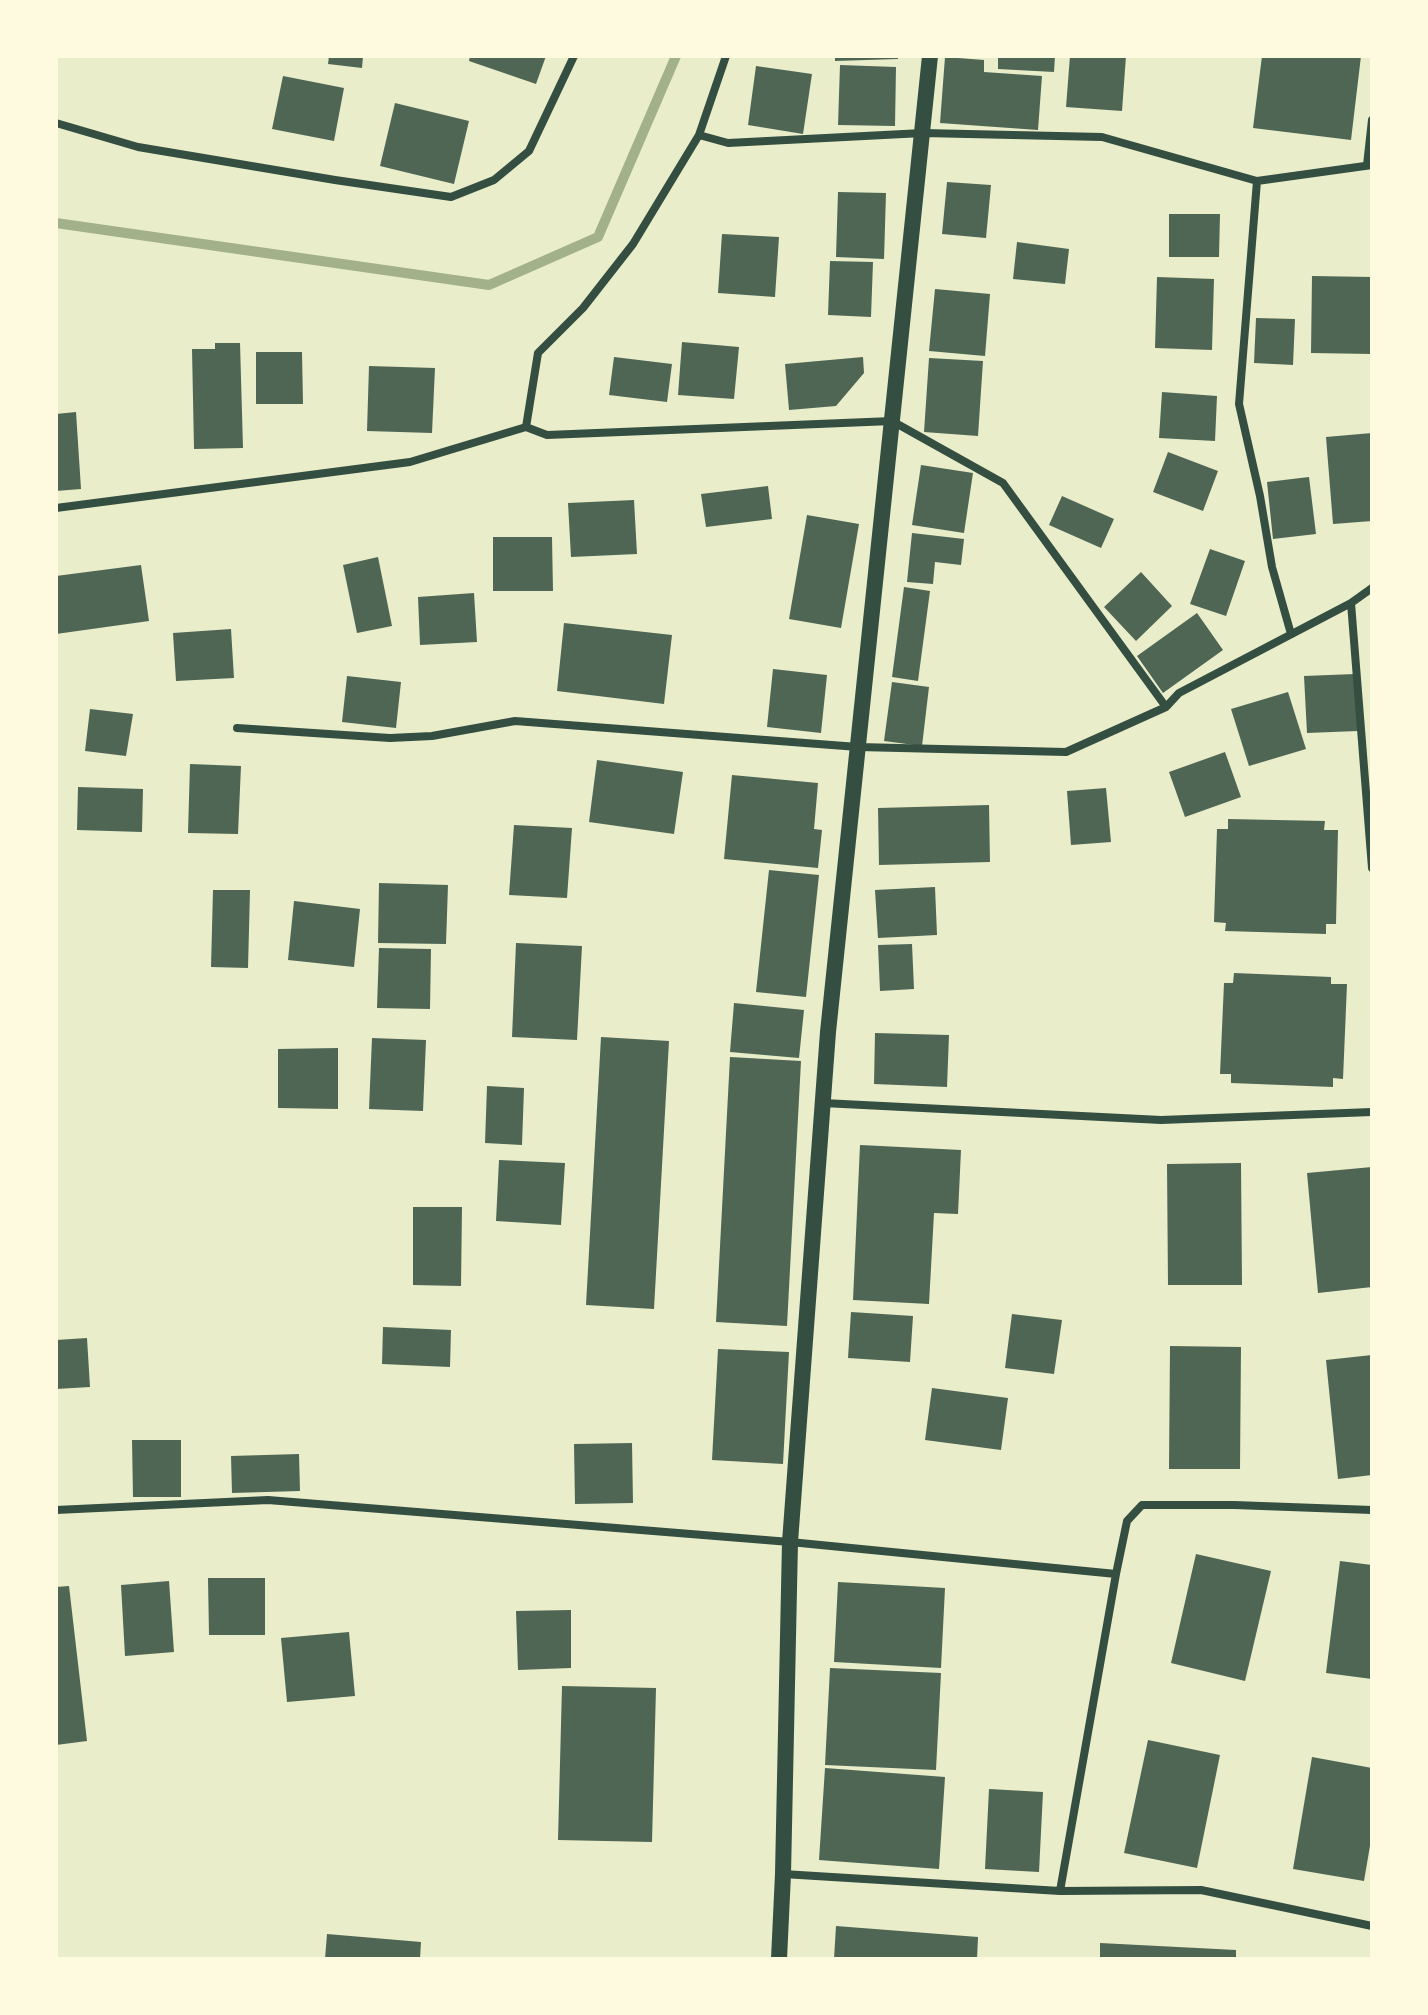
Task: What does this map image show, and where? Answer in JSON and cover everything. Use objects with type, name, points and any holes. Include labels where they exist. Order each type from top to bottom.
[{"type":"main road","points":[[779,1959],[790,1542],[828,1032],[930,56]]},
{"type":"street","points":[[56,123],[138,147],[451,197],[494,180],[529,151],[574,56]]},
{"type":"street","points":[[526,427],[538,353],[583,308],[633,244],[699,135],[726,56]]},
{"type":"street","points":[[699,135],[728,143],[923,133],[1102,137],[1257,181],[1370,165],[1372,120]]},
{"type":"street","points":[[1257,181],[1239,404],[1272,567],[1291,634]]},
{"type":"street","points":[[56,508],[410,462],[526,427],[547,435],[892,421],[1003,483],[1166,707]]},
{"type":"street","points":[[237,728],[390,738],[432,736],[515,721],[858,747],[1066,752],[1166,707],[1179,693],[1351,603],[1372,588]]},
{"type":"street","points":[[1351,603],[1372,868]]},
{"type":"street","points":[[823,1103],[1161,1120],[1372,1112]]},
{"type":"street","points":[[56,1510],[268,1500],[790,1542],[1116,1574]]},
{"type":"street","points":[[1060,1891],[1127,1521],[1142,1505],[1372,1510]]},
{"type":"street","points":[[783,1874],[1060,1891],[1201,1890],[1372,1926]]},
{"type":"building","points":[[329,56],[363,56],[362,68],[328,64]]},
{"type":"building","points":[[470,56],[546,56],[536,84],[469,61]]},
{"type":"building","points":[[835,56],[898,56],[898,59],[835,61]]},
{"type":"building","points":[[998,56],[1055,56],[1054,72],[998,69]]},
{"type":"building","points":[[1070,56],[1126,56],[1122,111],[1066,107]]},
{"type":"building","points":[[1262,56],[1361,56],[1351,140],[1253,128]]},
{"type":"building","points":[[945,57],[984,60],[984,72],[1042,76],[1038,130],[940,123]]},
{"type":"building","points":[[840,65],[896,67],[895,126],[838,125]]},
{"type":"building","points":[[756,66],[812,74],[803,134],[748,125]]},
{"type":"building","points":[[283,76],[344,88],[334,141],[272,129]]},
{"type":"building","points":[[395,103],[469,121],[454,184],[380,166]]},
{"type":"building","points":[[947,182],[991,185],[986,238],[942,234]]},
{"type":"building","points":[[838,192],[886,193],[884,259],[836,257]]},
{"type":"building","points":[[1169,214],[1220,214],[1219,257],[1169,257]]},
{"type":"building","points":[[722,234],[779,237],[775,297],[718,293]]},
{"type":"building","points":[[1017,242],[1069,249],[1065,284],[1013,279]]},
{"type":"building","points":[[830,261],[873,262],[871,317],[828,315]]},
{"type":"building","points":[[1312,276],[1372,277],[1372,354],[1311,353]]},
{"type":"building","points":[[1157,277],[1214,279],[1212,350],[1155,348]]},
{"type":"building","points":[[935,289],[990,294],[985,356],[929,351]]},
{"type":"building","points":[[1256,318],[1295,319],[1293,365],[1254,363]]},
{"type":"building","points":[[682,342],[739,347],[734,399],[678,395]]},
{"type":"building","points":[[215,343],[240,343],[243,448],[194,449],[192,349],[215,349]]},
{"type":"building","points":[[256,352],[302,352],[303,404],[256,404]]},
{"type":"building","points":[[614,357],[672,364],[667,402],[609,395]]},
{"type":"building","points":[[863,357],[864,373],[836,406],[789,410],[785,364]]},
{"type":"building","points":[[929,358],[983,361],[978,436],[924,432]]},
{"type":"building","points":[[369,366],[435,368],[432,433],[367,431]]},
{"type":"building","points":[[1162,392],[1217,396],[1215,441],[1159,438]]},
{"type":"building","points":[[76,412],[81,489],[56,491],[56,414]]},
{"type":"building","points":[[1372,433],[1372,521],[1333,524],[1326,437]]},
{"type":"building","points":[[1168,452],[1218,471],[1203,511],[1153,492]]},
{"type":"building","points":[[921,465],[973,473],[964,533],[912,525]]},
{"type":"building","points":[[1309,477],[1316,534],[1273,539],[1267,482]]},
{"type":"building","points":[[768,486],[772,519],[706,527],[701,494]]},
{"type":"building","points":[[1062,496],[1114,519],[1101,548],[1049,525]]},
{"type":"building","points":[[634,500],[637,554],[571,557],[568,503]]},
{"type":"building","points":[[807,515],[859,524],[841,628],[789,619]]},
{"type":"building","points":[[912,533],[964,539],[961,565],[935,562],[933,584],[907,582]]},
{"type":"building","points":[[493,537],[552,537],[553,591],[493,591]]},
{"type":"building","points":[[1210,549],[1245,561],[1226,616],[1190,604]]},
{"type":"building","points":[[378,557],[392,626],[357,633],[343,565]]},
{"type":"building","points":[[141,565],[149,621],[56,634],[56,576]]},
{"type":"building","points":[[1141,572],[1172,606],[1136,641],[1104,607]]},
{"type":"building","points":[[904,587],[930,591],[918,681],[892,677]]},
{"type":"building","points":[[474,593],[477,642],[420,645],[418,597]]},
{"type":"building","points":[[1197,613],[1223,650],[1163,693],[1137,656]]},
{"type":"building","points":[[564,623],[672,635],[664,704],[557,691]]},
{"type":"building","points":[[231,629],[234,678],[176,681],[173,633]]},
{"type":"building","points":[[773,669],[827,675],[821,733],[767,727]]},
{"type":"building","points":[[1355,674],[1358,731],[1307,733],[1304,676]]},
{"type":"building","points":[[347,676],[401,682],[396,728],[342,722]]},
{"type":"building","points":[[892,682],[929,687],[922,746],[884,741]]},
{"type":"building","points":[[1288,692],[1306,749],[1249,766],[1231,709]]},
{"type":"building","points":[[90,709],[133,714],[126,756],[85,751]]},
{"type":"building","points":[[1225,752],[1241,797],[1185,817],[1169,772]]},
{"type":"building","points":[[597,760],[683,772],[674,834],[589,822]]},
{"type":"building","points":[[190,764],[241,766],[238,834],[188,833]]},
{"type":"building","points":[[732,775],[818,783],[814,829],[822,830],[818,868],[724,859]]},
{"type":"building","points":[[78,787],[143,789],[142,832],[77,830]]},
{"type":"building","points":[[1106,788],[1111,842],[1071,845],[1067,791]]},
{"type":"building","points":[[989,805],[990,862],[879,865],[878,808]]},
{"type":"building","points":[[1228,819],[1325,821],[1324,830],[1338,830],[1336,924],[1326,924],[1326,934],[1225,931],[1226,923],[1214,922],[1217,829],[1228,829]]},
{"type":"building","points":[[514,825],[572,828],[567,898],[509,895]]},
{"type":"building","points":[[769,870],[819,875],[806,997],[756,992]]},
{"type":"building","points":[[379,883],[448,885],[446,944],[378,943]]},
{"type":"building","points":[[935,887],[937,935],[878,938],[875,890]]},
{"type":"building","points":[[213,890],[250,890],[248,968],[211,967]]},
{"type":"building","points":[[294,901],[360,909],[354,967],[288,960]]},
{"type":"building","points":[[516,943],[582,946],[577,1040],[512,1037]]},
{"type":"building","points":[[912,944],[914,989],[880,991],[878,945]]},
{"type":"building","points":[[379,948],[431,949],[430,1009],[377,1008]]},
{"type":"building","points":[[1234,973],[1331,977],[1331,984],[1347,984],[1343,1079],[1333,1078],[1333,1087],[1231,1083],[1231,1074],[1220,1074],[1224,983],[1233,983]]},
{"type":"building","points":[[734,1003],[804,1010],[799,1058],[730,1052]]},
{"type":"building","points":[[875,1033],[949,1035],[947,1087],[874,1084]]},
{"type":"building","points":[[601,1037],[669,1041],[654,1309],[586,1305]]},
{"type":"building","points":[[372,1038],[426,1040],[423,1111],[369,1109]]},
{"type":"building","points":[[338,1048],[338,1109],[278,1108],[278,1049]]},
{"type":"building","points":[[730,1057],[801,1061],[787,1326],[716,1322]]},
{"type":"building","points":[[487,1086],[524,1088],[522,1145],[485,1143]]},
{"type":"building","points":[[860,1145],[961,1150],[958,1214],[934,1213],[929,1304],[853,1300]]},
{"type":"building","points":[[499,1160],[565,1163],[561,1225],[496,1221]]},
{"type":"building","points":[[1241,1163],[1242,1285],[1168,1285],[1167,1164]]},
{"type":"building","points":[[1372,1167],[1372,1287],[1318,1293],[1307,1173]]},
{"type":"building","points":[[413,1207],[462,1207],[461,1286],[413,1285]]},
{"type":"building","points":[[851,1312],[913,1316],[910,1362],[848,1358]]},
{"type":"building","points":[[1012,1314],[1062,1320],[1054,1374],[1005,1368]]},
{"type":"building","points":[[383,1327],[451,1330],[450,1367],[382,1364]]},
{"type":"building","points":[[87,1338],[90,1387],[56,1389],[56,1340]]},
{"type":"building","points":[[1170,1346],[1241,1347],[1240,1469],[1169,1469]]},
{"type":"building","points":[[718,1349],[789,1352],[783,1464],[712,1460]]},
{"type":"building","points":[[1372,1355],[1372,1475],[1338,1479],[1326,1360]]},
{"type":"building","points":[[932,1388],[1008,1398],[1001,1450],[925,1440]]},
{"type":"building","points":[[132,1440],[181,1440],[181,1497],[133,1497]]},
{"type":"building","points":[[632,1443],[633,1503],[575,1504],[574,1444]]},
{"type":"building","points":[[299,1454],[300,1491],[232,1493],[231,1456]]},
{"type":"building","points":[[1196,1554],[1271,1571],[1245,1681],[1171,1663]]},
{"type":"building","points":[[1340,1561],[1372,1565],[1372,1679],[1326,1673]]},
{"type":"building","points":[[208,1578],[265,1578],[265,1635],[209,1635]]},
{"type":"building","points":[[169,1581],[174,1652],[125,1656],[121,1585]]},
{"type":"building","points":[[838,1582],[945,1588],[941,1668],[834,1662]]},
{"type":"building","points":[[69,1586],[87,1741],[56,1745],[56,1587]]},
{"type":"building","points":[[571,1610],[571,1668],[518,1670],[516,1611]]},
{"type":"building","points":[[349,1632],[355,1696],[287,1702],[281,1638]]},
{"type":"building","points":[[830,1668],[941,1673],[936,1770],[825,1765]]},
{"type":"building","points":[[562,1686],[656,1688],[652,1842],[558,1840]]},
{"type":"building","points":[[1148,1740],[1220,1755],[1197,1868],[1124,1853]]},
{"type":"building","points":[[1312,1757],[1372,1768],[1372,1834],[1364,1881],[1293,1869]]},
{"type":"building","points":[[825,1768],[945,1777],[939,1869],[819,1860]]},
{"type":"building","points":[[989,1789],[1043,1792],[1039,1872],[985,1869]]},
{"type":"building","points":[[836,1926],[978,1937],[977,1959],[834,1959]]},
{"type":"building","points":[[327,1934],[421,1942],[420,1959],[325,1959]]},
{"type":"building","points":[[1100,1943],[1236,1950],[1236,1959],[1100,1959]]},
{"type":"waterway","points":[[56,223],[489,285],[598,237],[676,56]]}]
